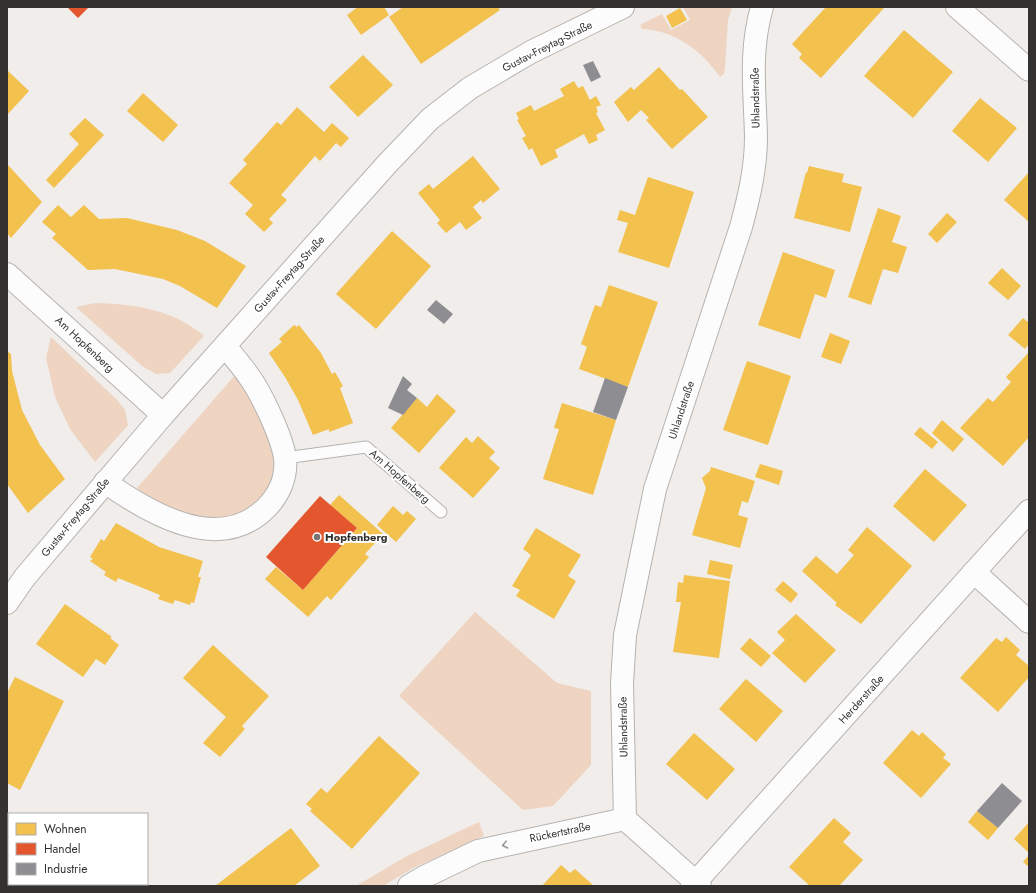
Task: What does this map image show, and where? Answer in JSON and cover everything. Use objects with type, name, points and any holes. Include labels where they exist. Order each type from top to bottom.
[{"type":"street","name":"Gustav-Freytag-Straße","points":[[7,602],[25,577],[162,415],[387,164],[430,119],[470,88],[531,52],[623,7]]},
{"type":"street","name":"Uhlandstraße","points":[[625,819],[622,683],[625,636],[655,489],[741,227],[752,182],[756,138],[752,77],[757,25],[762,7]]},
{"type":"street","points":[[957,7],[1029,70]]},
{"type":"street","name":"Am Hopfenberg","points":[[7,274],[162,415]]},
{"type":"street","points":[[105,482],[138,505],[196,528],[220,530],[244,525],[257,517],[270,504],[279,490],[284,476],[285,458],[279,439],[250,378],[225,346]]},
{"type":"street","name":"Herderstraße","points":[[696,885],[1029,511]]},
{"type":"street","points":[[974,572],[1029,622]]},
{"type":"street","points":[[625,819],[696,885]]},
{"type":"street","name":"Rückertstraße","points":[[409,886],[424,877],[478,851],[625,819]]},
{"type":"lane","name":"Am Hopfenberg","points":[[285,458],[366,447],[441,512]]},
{"type":"shaded area","points":[[683,7],[732,7],[728,20],[724,74],[720,77],[705,58],[687,44],[666,34],[642,29],[640,25],[662,14],[671,30],[690,20]]},
{"type":"shaded area","points":[[96,303],[139,307],[167,314],[192,327],[204,336],[170,373],[156,374],[142,366],[76,307]]},
{"type":"shaded area","points":[[51,337],[118,401],[125,410],[128,425],[95,462],[70,429],[55,397],[46,358]]},
{"type":"shaded area","points":[[235,375],[249,396],[263,424],[276,460],[271,486],[249,511],[211,521],[171,509],[152,500],[137,488]]},
{"type":"shaded area","points":[[475,612],[557,683],[591,691],[591,765],[553,806],[523,810],[399,696]]},
{"type":"shaded area","points":[[479,822],[484,836],[413,868],[383,886],[356,886],[407,856]]},
{"type":"building: Wohnen","points":[[358,7],[384,7],[389,15],[361,35],[347,15]]},
{"type":"building: Wohnen","points":[[403,7],[498,7],[500,10],[421,64],[389,17]]},
{"type":"building: Wohnen","points":[[826,7],[884,8],[821,78],[799,58],[802,54],[792,44]]},
{"type":"building: Wohnen","points":[[680,8],[687,20],[672,28],[666,16]]},
{"type":"building: Wohnen","points":[[904,30],[953,72],[913,118],[864,76]]},
{"type":"building: Wohnen","points":[[363,55],[393,85],[358,117],[329,87]]},
{"type":"building: Wohnen","points":[[659,67],[708,117],[672,149],[646,120],[649,118],[641,110],[628,122],[614,102],[631,87],[634,90]]},
{"type":"building: Wohnen","points":[[7,70],[29,91],[7,115]]},
{"type":"building: Wohnen","points":[[574,81],[578,88],[583,86],[590,100],[596,96],[601,105],[596,107],[598,112],[596,113],[605,130],[596,135],[598,140],[589,144],[584,134],[555,150],[558,157],[541,166],[532,148],[529,150],[522,138],[526,136],[517,120],[519,119],[516,113],[531,105],[534,111],[564,96],[560,89]]},
{"type":"building: Wohnen","points":[[143,93],[178,125],[163,142],[127,111]]},
{"type":"building: Wohnen","points":[[980,98],[1017,128],[988,162],[952,131]]},
{"type":"building: Wohnen","points":[[297,107],[324,132],[332,123],[349,138],[341,147],[336,143],[320,161],[315,156],[281,195],[287,200],[269,219],[273,223],[264,232],[245,214],[253,205],[229,183],[247,164],[243,160],[277,122],[281,125]]},
{"type":"building: Wohnen","points":[[85,118],[104,135],[54,188],[46,180],[79,144],[69,134]]},
{"type":"building: Wohnen","points":[[473,156],[500,189],[483,203],[481,200],[473,207],[482,218],[466,230],[460,222],[446,233],[437,223],[440,220],[418,193],[429,184],[433,189]]},
{"type":"building: Wohnen","points":[[7,164],[42,202],[11,238],[7,233]]},
{"type":"building: Wohnen","points":[[809,166],[844,174],[842,182],[862,187],[850,232],[794,218],[806,172],[807,173]]},
{"type":"building: Wohnen","points":[[1029,172],[1029,222],[1004,200]]},
{"type":"building: Wohnen","points":[[648,177],[694,192],[669,268],[618,252],[628,223],[617,220],[620,210],[635,215]]},
{"type":"building: Wohnen","points":[[58,205],[71,217],[84,205],[99,219],[127,218],[177,230],[205,241],[246,266],[217,308],[180,286],[163,279],[115,269],[88,270],[52,238],[56,234],[42,222]]},
{"type":"building: Wohnen","points":[[878,208],[901,216],[892,242],[907,247],[898,273],[883,269],[871,305],[848,297]]},
{"type":"building: Wohnen","points":[[947,213],[957,222],[937,243],[928,234]]},
{"type":"building: Wohnen","points":[[392,231],[431,266],[376,329],[336,294]]},
{"type":"building: Wohnen","points":[[783,252],[835,270],[826,298],[815,294],[800,339],[758,325]]},
{"type":"building: Wohnen","points":[[1002,268],[1021,286],[1008,300],[988,283]]},
{"type":"building: Wohnen","points":[[609,285],[658,302],[628,387],[579,369],[587,347],[581,344],[595,305],[601,307]]},
{"type":"building: Wohnen","points":[[1023,318],[1029,323],[1029,344],[1025,349],[1008,335]]},
{"type":"building: Wohnen","points":[[294,325],[297,327],[299,325],[321,353],[332,374],[335,372],[343,386],[340,388],[353,423],[329,432],[329,429],[313,435],[298,400],[269,353],[282,342],[279,339]]},
{"type":"building: Wohnen","points":[[830,333],[850,341],[841,364],[821,357]]},
{"type":"building: Wohnen","points":[[7,351],[11,354],[12,371],[22,410],[40,445],[65,479],[28,513],[7,484]]},
{"type":"building: Wohnen","points":[[1029,352],[1029,437],[1003,466],[960,428],[988,398],[993,402],[1011,382],[1006,377]]},
{"type":"building: Wohnen","points":[[747,361],[791,376],[768,445],[723,430]]},
{"type":"building: Wohnen","points":[[437,394],[456,411],[419,453],[391,428],[417,398],[427,407]]},
{"type":"building: Wohnen","points":[[562,403],[616,420],[593,495],[543,479],[559,429],[554,428]]},
{"type":"building: Wohnen","points":[[942,420],[964,439],[953,452],[932,433]]},
{"type":"building: Wohnen","points":[[920,427],[938,442],[932,449],[914,434]]},
{"type":"building: Wohnen","points":[[478,436],[495,452],[489,458],[500,468],[473,498],[439,468],[466,437],[472,443]]},
{"type":"building: Wohnen","points":[[760,464],[783,471],[779,485],[755,477]]},
{"type":"building: Wohnen","points":[[711,467],[755,481],[748,503],[742,501],[738,515],[748,518],[740,548],[692,535],[706,488],[702,478],[710,471]]},
{"type":"building: Wohnen","points":[[925,469],[967,505],[934,542],[893,506]]},
{"type":"building: Wohnen","points":[[339,495],[383,534],[365,554],[369,557],[331,600],[327,596],[308,617],[265,579],[276,567],[303,590],[357,528],[330,505]]},
{"type":"building: Wohnen","points":[[393,506],[403,515],[407,511],[416,519],[396,542],[377,525]]},
{"type":"building: Wohnen","points":[[116,523],[159,547],[203,561],[198,577],[201,577],[194,603],[191,602],[190,605],[175,600],[173,604],[158,599],[160,595],[118,578],[116,582],[104,575],[106,572],[90,561],[93,559],[90,557],[101,539],[104,541]]},
{"type":"building: Wohnen","points":[[867,527],[912,566],[861,624],[835,605],[837,603],[802,571],[816,556],[837,574],[854,555],[848,550]]},
{"type":"building: Wohnen","points":[[536,528],[581,555],[568,576],[576,581],[554,619],[516,596],[520,590],[512,586],[531,555],[523,549]]},
{"type":"building: Wohnen","points":[[710,560],[733,565],[730,579],[707,574]]},
{"type":"building: Wohnen","points":[[684,575],[730,581],[719,658],[673,652],[681,602],[676,602],[678,582],[683,583]]},
{"type":"building: Wohnen","points":[[783,581],[798,594],[791,603],[775,590]]},
{"type":"building: Wohnen","points":[[65,604],[112,637],[110,638],[119,645],[105,665],[96,659],[83,677],[36,644]]},
{"type":"building: Wohnen","points":[[796,614],[836,650],[805,683],[772,653],[785,640],[777,632]]},
{"type":"building: Wohnen","points":[[1006,637],[1020,650],[1016,655],[1029,666],[1029,677],[998,712],[960,678],[996,638],[1002,642]]},
{"type":"building: Wohnen","points":[[750,638],[771,656],[761,667],[740,649]]},
{"type":"building: Wohnen","points":[[213,645],[269,696],[242,726],[245,729],[220,757],[203,743],[226,717],[183,678]]},
{"type":"building: Wohnen","points":[[15,677],[64,701],[20,790],[7,783],[7,693]]},
{"type":"building: Wohnen","points":[[746,679],[783,711],[756,742],[719,709]]},
{"type":"building: Wohnen","points":[[912,730],[919,736],[922,732],[946,754],[943,758],[951,764],[921,798],[883,763]]},
{"type":"building: Wohnen","points":[[694,733],[735,769],[707,800],[666,764]]},
{"type":"building: Wohnen","points":[[379,736],[420,773],[352,849],[310,811],[312,809],[306,804],[321,788],[327,793]]},
{"type":"building: Wohnen","points":[[977,811],[998,828],[988,840],[968,822]]},
{"type":"building: Wohnen","points":[[834,818],[851,833],[843,842],[863,860],[839,886],[810,886],[789,867]]},
{"type":"building: Wohnen","points":[[1029,822],[1029,853],[1014,839]]},
{"type":"building: Wohnen","points":[[291,828],[320,866],[294,886],[215,886]]},
{"type":"building: Wohnen","points":[[1029,855],[1029,867],[1023,862]]},
{"type":"building: Wohnen","points":[[561,865],[570,873],[575,869],[594,886],[542,886]]},
{"type":"building: Handel","points":[[67,7],[89,7],[78,18]]},
{"type":"building: Handel","points":[[320,496],[357,528],[303,590],[266,557]]},
{"type":"building: Industrie","points":[[593,61],[601,77],[591,82],[583,65]]},
{"type":"building: Industrie","points":[[436,300],[453,314],[444,324],[427,310]]},
{"type":"building: Industrie","points":[[403,376],[412,384],[407,390],[417,398],[403,415],[388,408]]},
{"type":"building: Industrie","points":[[605,378],[628,387],[616,420],[593,412]]},
{"type":"building: Industrie","points":[[1002,783],[1022,801],[998,828],[977,811]]},
{"type":"place","name":"Hopfenberg","points":[[317,537]]}]
